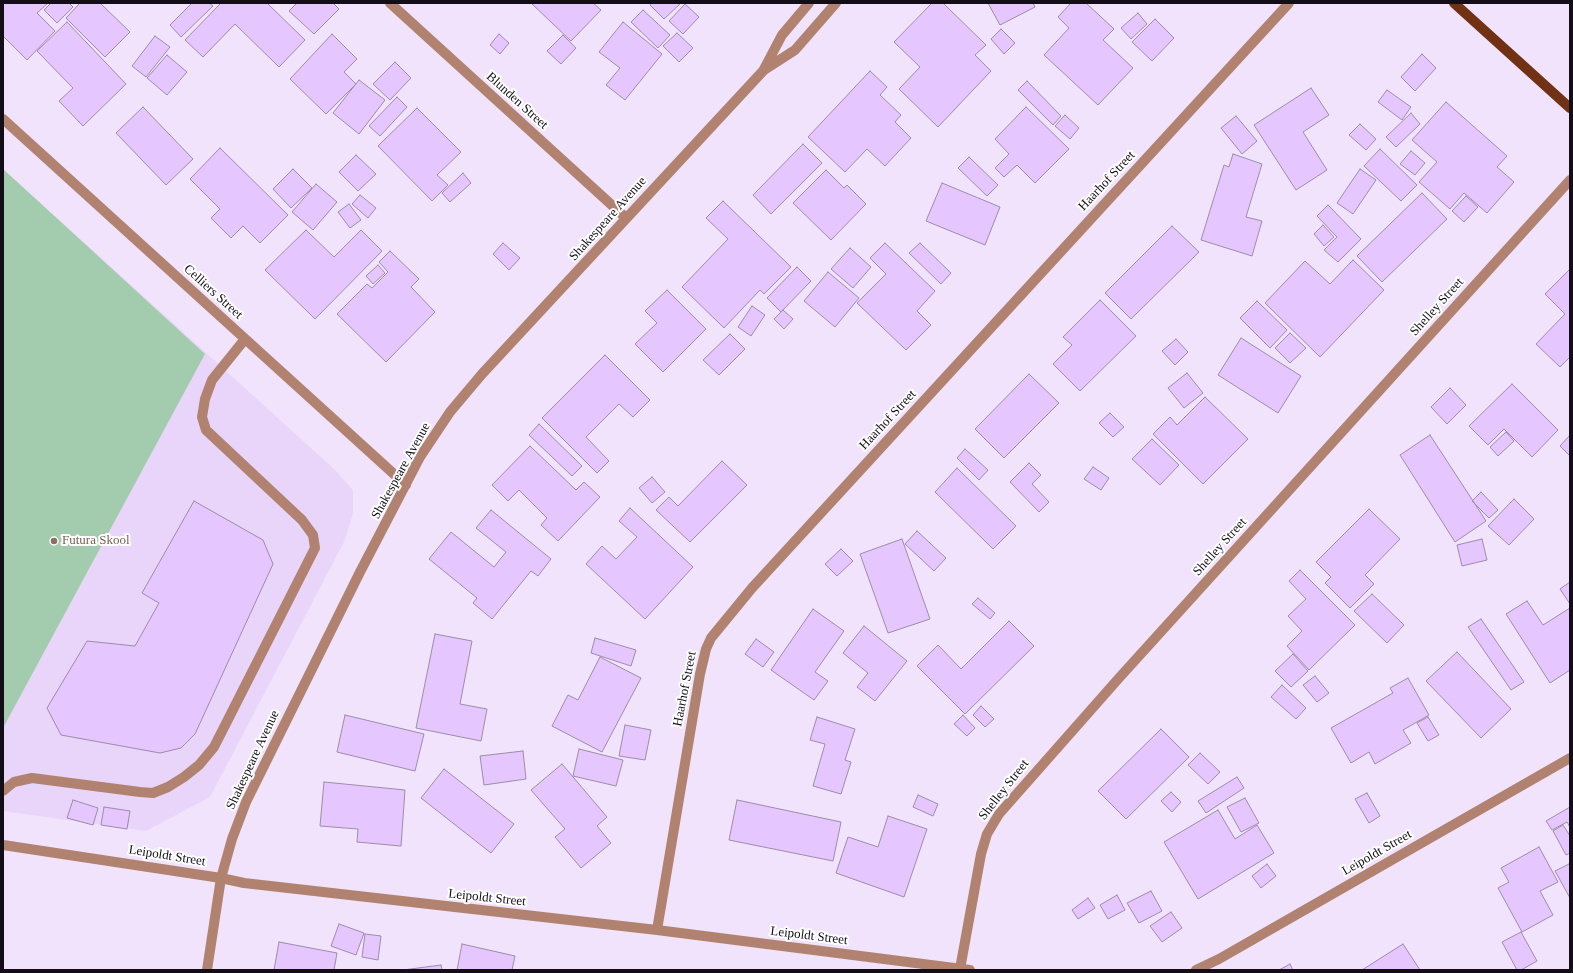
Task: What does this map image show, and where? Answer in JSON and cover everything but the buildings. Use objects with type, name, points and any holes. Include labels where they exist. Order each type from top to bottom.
[{"type":"main road","points":[[1454,3],[1570,108]]},
{"type":"street","name":"Blunden Street","points":[[390,3],[626,218]]},
{"type":"street","name":"Shakespeare Avenue","points":[[207,970],[221,878],[232,839],[246,802],[357,579],[420,457],[450,412],[482,374],[762,71],[782,35],[809,3]]},
{"type":"street","name":"Shakespeare Avenue","points":[[762,71],[794,50],[836,3]]},
{"type":"street","name":"Haarhof Street","points":[[657,930],[700,674],[706,649],[711,638],[752,588],[1289,3]]},
{"type":"street","name":"Celliers Street","points":[[3,119],[406,486]]},
{"type":"street","name":"Shelley Street","points":[[965,969],[981,854],[987,834],[999,814],[1119,678],[1570,180]]},
{"type":"street","points":[[3,791],[14,782],[32,778],[153,793],[168,787],[184,777],[199,765],[214,747],[315,548],[313,535],[302,520],[206,430],[202,417],[205,399],[212,380],[245,339]]},
{"type":"street","name":"Leipoldt Street","points":[[1196,970],[1219,959],[1570,758]]},
{"type":"street","name":"Leipoldt Street","points":[[3,845],[221,878],[244,883],[657,930],[965,969]]},
{"type":"shaded area","points":[[3,169],[333,468],[353,490],[353,513],[345,540],[210,797],[146,831],[3,811]]},
{"type":"green space","name":"Futura Skool","points":[[3,169],[205,354],[3,728]]},
{"type":"place","name":"Futura Skool","points":[[54,541]]}]
